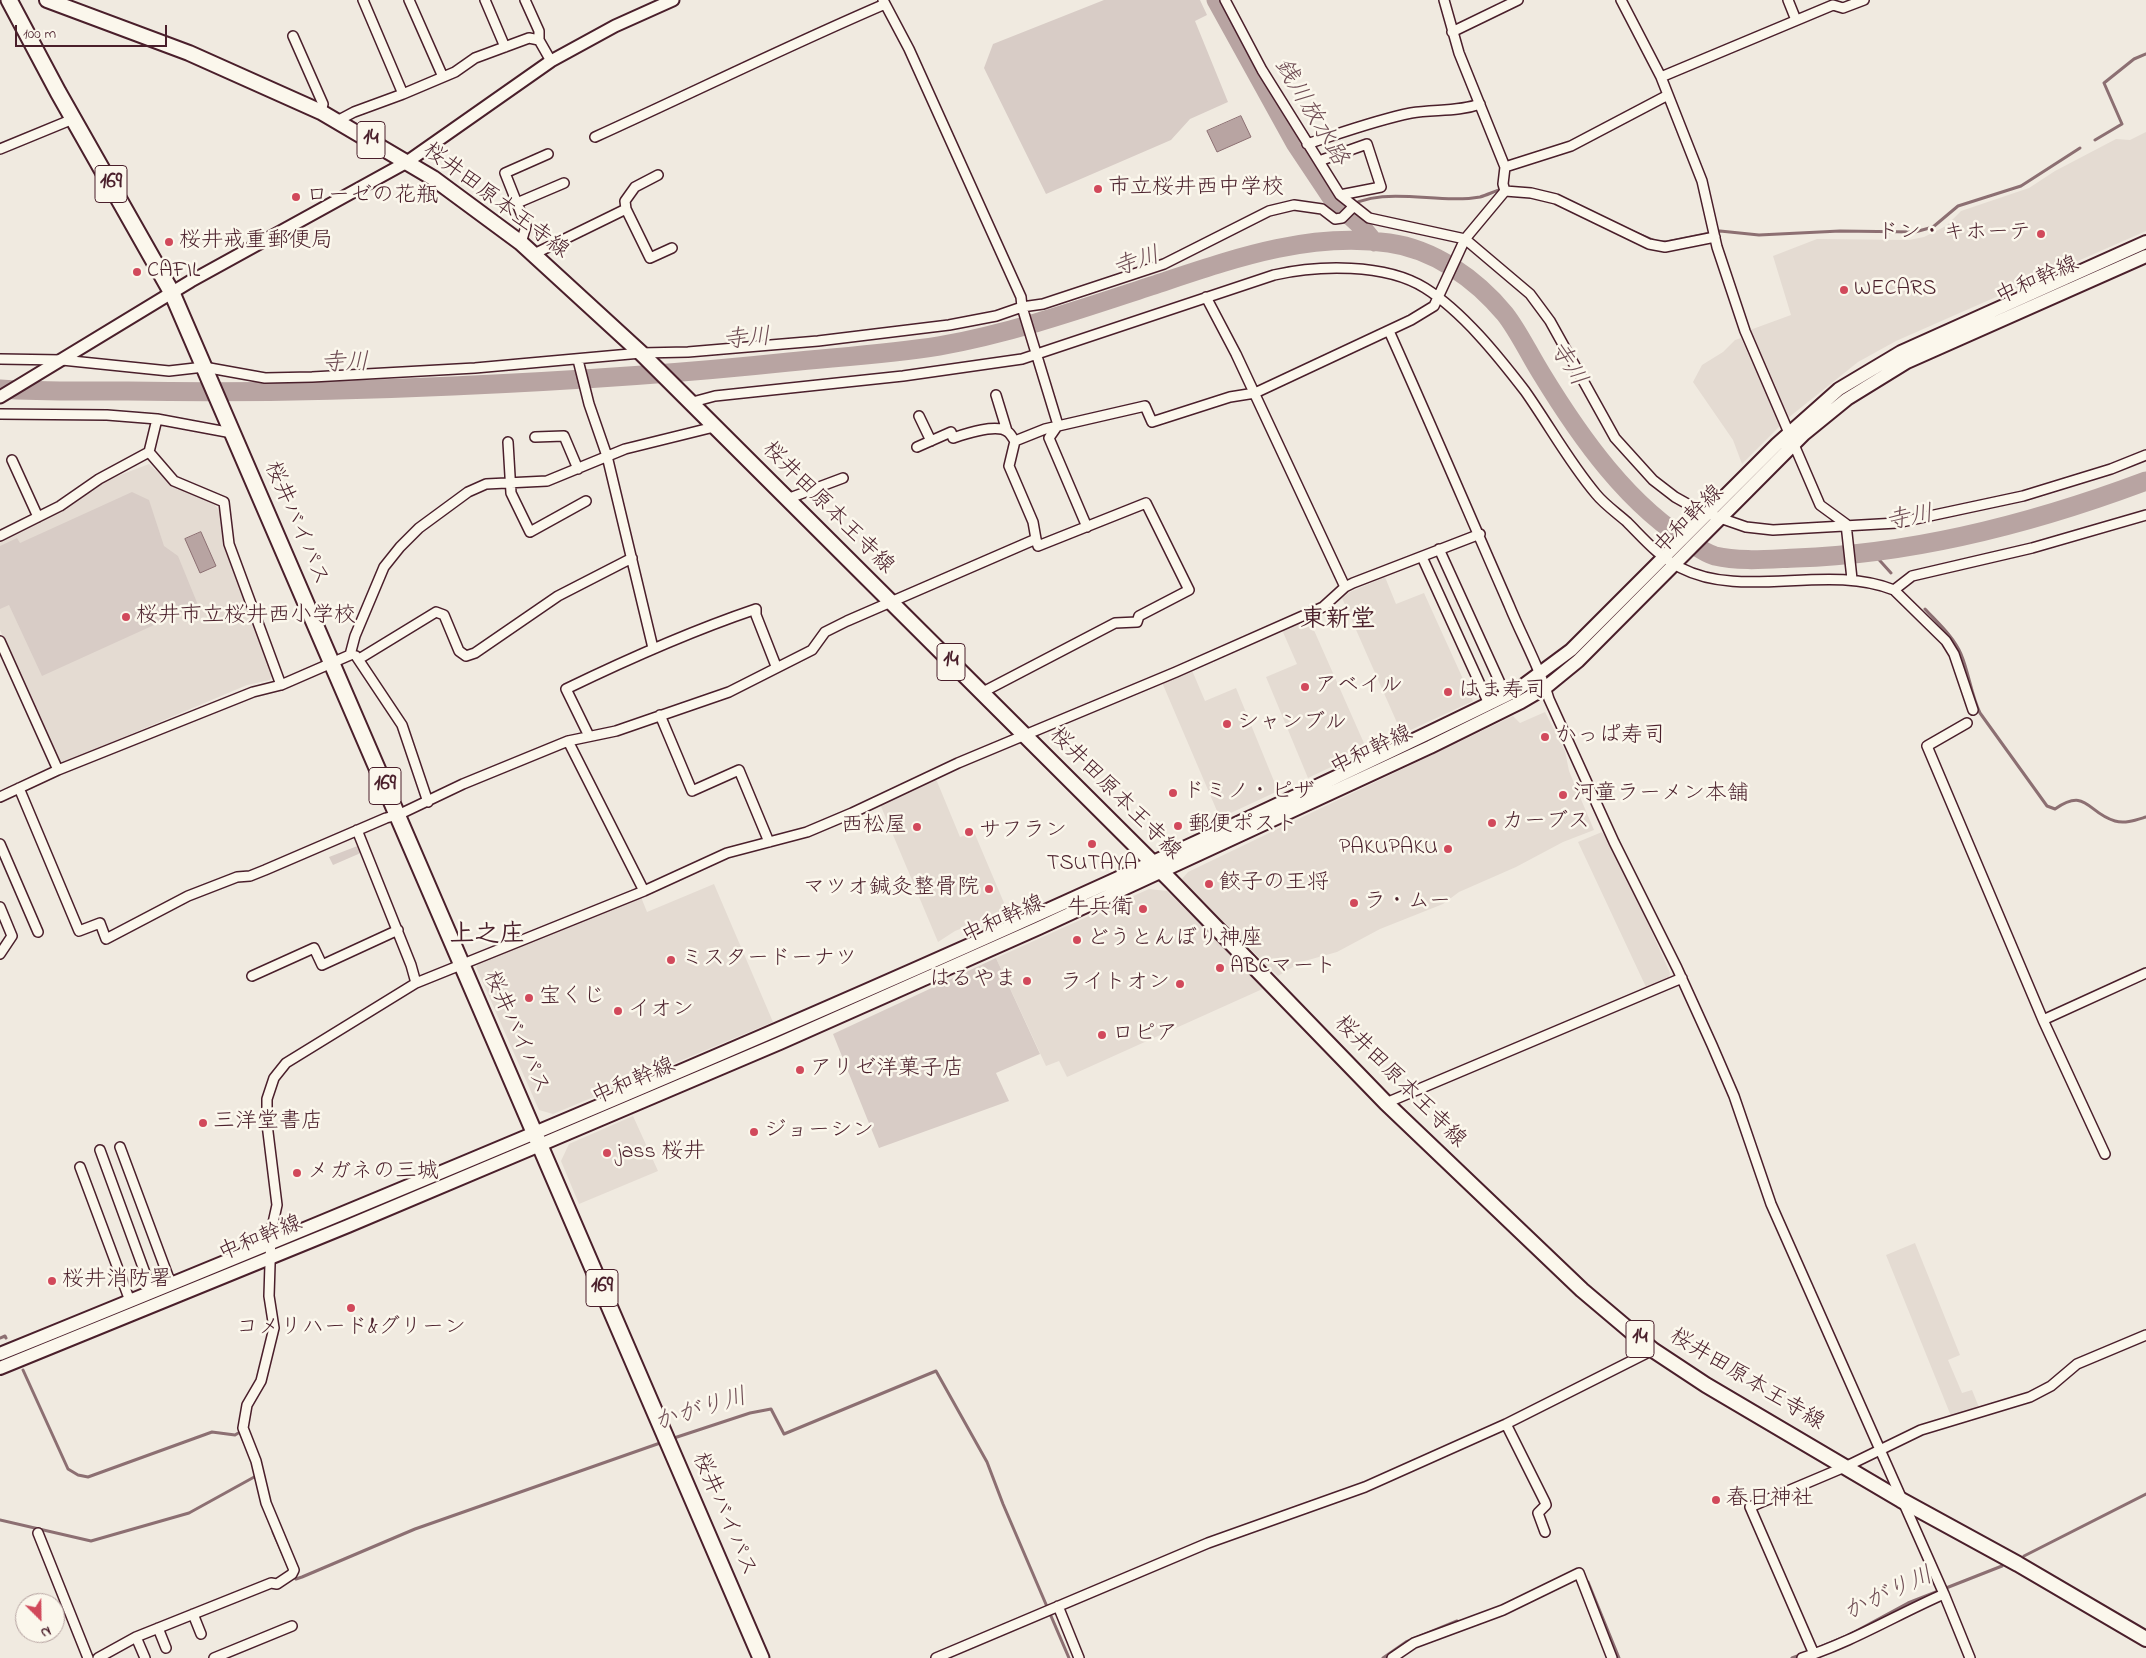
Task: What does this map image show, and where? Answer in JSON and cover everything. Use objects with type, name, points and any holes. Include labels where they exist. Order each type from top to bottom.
[{"type":"highway","name":"桜井バイパス","points":[[14,1],[74,119],[172,293],[762,1658]]},
{"type":"main road","name":"桜井田原本王寺線","points":[[56,1],[189,53],[321,112],[433,178],[522,243],[644,356],[1156,867],[1386,1103],[1582,1290],[1653,1350],[1706,1385],[1847,1466],[1901,1500],[2018,1564],[2146,1639]]},
{"type":"main road","name":"中和幹線","points":[[1714,517],[1789,432],[1839,390],[1900,352],[2146,242]]},
{"type":"main road","name":"中和幹線","points":[[0,1368],[271,1257],[859,995],[1430,747],[1546,688],[1578,661],[1671,560],[1714,517],[1823,418],[1847,399],[1907,362],[2146,256]]},
{"type":"main road","name":"中和幹線","points":[[1156,867],[1506,696],[1541,674],[1571,650],[1671,560]]},
{"type":"main road","name":"中和幹線","points":[[0,1354],[271,1242],[537,1139]]},
{"type":"street","points":[[363,0],[403,94]]},
{"type":"street","points":[[409,0],[443,77]]},
{"type":"street","points":[[485,0],[505,48]]},
{"type":"street","points":[[525,0],[539,31],[539,40],[551,61]]},
{"type":"street","points":[[0,397],[172,293],[407,162],[551,61],[615,26],[673,0]]},
{"type":"street","points":[[1225,0],[1262,70],[1307,144],[1348,202],[1368,218],[1464,242],[1530,294],[1550,321],[1615,438],[1653,480],[1676,497],[1714,517],[1746,527],[1773,530],[1898,523],[1948,514],[2066,484],[2146,455]]},
{"type":"street","points":[[1015,441],[1058,425],[1145,406],[1152,422],[1230,397],[1255,392],[1389,331],[1434,306],[1464,242],[1504,188],[1505,167],[1452,32],[1444,0]]},
{"type":"street","points":[[1452,32],[1518,0]]},
{"type":"street","points":[[1621,0],[1661,77],[1702,181],[1714,234],[1745,331],[1820,505],[1846,526],[1852,578]]},
{"type":"street","points":[[1788,0],[1796,20]]},
{"type":"street","points":[[1661,77],[1833,5],[1843,8],[1864,0]]},
{"type":"street","points":[[595,137],[884,2],[909,49],[1021,296],[1023,309],[1037,350],[1058,425]]},
{"type":"street","points":[[293,36],[323,104],[321,112]]},
{"type":"street","points":[[338,121],[354,112],[443,77],[475,58],[529,38],[539,40]]},
{"type":"street","points":[[1505,167],[1571,146],[1668,95]]},
{"type":"street","points":[[1307,144],[1404,114],[1427,110],[1466,109],[1480,104]]},
{"type":"street","points":[[0,149],[74,119]]},
{"type":"street","points":[[0,359],[60,361],[169,371],[205,370],[265,378],[312,377],[644,356],[903,331],[996,316],[1043,304],[1164,264],[1269,211],[1294,205],[1322,209],[1335,219],[1342,218],[1348,202],[1381,187],[1367,144],[1319,161]]},
{"type":"street","points":[[522,243],[526,226],[505,173],[548,154]]},
{"type":"street","points":[[658,174],[635,187],[625,201],[626,209],[650,258],[672,248]]},
{"type":"street","points":[[517,203],[564,183]]},
{"type":"street","points":[[1504,188],[1556,200],[1649,244],[1665,247],[1714,234]]},
{"type":"street","points":[[534,254],[626,209]]},
{"type":"street","points":[[686,400],[902,376],[1022,359],[1037,350],[1274,275],[1304,268],[1333,267],[1402,278],[1439,295],[1491,349],[1524,391],[1596,495],[1671,560],[1708,578],[1724,580],[1852,578],[1877,583],[1894,590],[1946,641],[1954,654],[1973,710]]},
{"type":"street","points":[[1206,297],[1255,392],[1346,587]]},
{"type":"street","points":[[1389,331],[1614,842],[1682,978],[1734,1096],[1771,1204],[1944,1594],[1970,1658]]},
{"type":"street","points":[[578,360],[589,404],[607,456],[653,648]]},
{"type":"street","points":[[996,395],[1007,431],[1015,441]]},
{"type":"street","points":[[0,414],[107,415],[158,419],[231,429]]},
{"type":"street","points":[[919,416],[931,441]]},
{"type":"street","points":[[0,536],[38,517],[148,452],[158,419]]},
{"type":"street","points":[[1058,425],[1049,438],[1087,527]]},
{"type":"street","points":[[428,802],[402,725],[354,657],[354,636],[384,567],[400,546],[468,492],[486,484],[547,481],[625,449],[714,427]]},
{"type":"street","points":[[917,447],[951,432],[953,438],[996,428],[1007,431]]},
{"type":"street","points":[[535,437],[564,436],[578,469]]},
{"type":"street","points":[[981,693],[1115,623],[1137,622],[1139,616],[1189,590],[1146,503],[1038,546],[1032,522],[1009,466],[1015,441]]},
{"type":"street","points":[[508,442],[511,493],[530,532],[586,501]]},
{"type":"street","points":[[148,452],[174,481],[224,502],[229,544],[281,685]]},
{"type":"street","points":[[12,460],[38,517]]},
{"type":"street","points":[[788,499],[843,478]]},
{"type":"street","points":[[1894,590],[1912,576],[2068,539],[2146,515]]},
{"type":"street","points":[[98,1658],[136,1637],[271,1583],[277,1584],[292,1574],[294,1570],[266,1503],[256,1461],[243,1428],[247,1405],[261,1381],[274,1328],[269,1296],[271,1242],[276,1205],[267,1124],[267,1099],[274,1078],[286,1063],[416,983],[644,891],[727,854],[807,832],[1023,735],[1323,607],[1346,587],[1480,534]]},
{"type":"street","points":[[19,788],[79,931],[100,923],[106,939],[188,896],[237,877],[250,876],[265,870],[428,802],[463,784],[568,742],[616,731],[660,715],[708,701],[812,650],[825,632],[1036,539]]},
{"type":"street","points":[[1439,549],[1506,696]]},
{"type":"street","points":[[1422,557],[1489,704]]},
{"type":"street","points":[[0,796],[58,770],[253,692],[281,685],[332,663],[354,657],[436,612],[444,615],[459,652],[466,656],[475,653],[558,596],[632,558]]},
{"type":"street","points":[[589,736],[566,689],[653,648],[756,608],[756,615],[776,666]]},
{"type":"street","points":[[0,641],[58,770]]},
{"type":"street","points":[[660,715],[692,791],[739,770],[769,842]]},
{"type":"street","points":[[1967,723],[1927,746],[2044,1020],[2105,1154]]},
{"type":"street","points":[[568,742],[644,891]]},
{"type":"street","points":[[357,830],[398,930],[416,983]]},
{"type":"street","points":[[0,844],[38,932]]},
{"type":"street","points":[[0,907],[12,936],[0,954]]},
{"type":"street","points":[[252,976],[314,948],[322,965],[398,930]]},
{"type":"street","points":[[2044,1020],[2146,973]]},
{"type":"street","points":[[1386,1103],[1682,978]]},
{"type":"street","points":[[120,1147],[170,1284]]},
{"type":"street","points":[[100,1150],[152,1292]]},
{"type":"street","points":[[80,1167],[130,1301]]},
{"type":"street","points":[[1814,1654],[1750,1507],[1847,1466],[1921,1430],[2030,1397],[2051,1386],[2077,1364],[2146,1335]]},
{"type":"street","points":[[936,1658],[1208,1543],[1365,1487],[1506,1424],[1653,1350]]},
{"type":"street","points":[[1506,1424],[1545,1502],[1546,1505],[1538,1513],[1545,1532]]},
{"type":"street","points":[[38,1533],[88,1658]]},
{"type":"street","points":[[1392,1658],[1414,1643],[1503,1610],[1578,1573],[1612,1658]]},
{"type":"street","points":[[1802,1658],[1848,1642],[1898,1615],[1944,1594]]},
{"type":"street","points":[[1058,1606],[1079,1658]]},
{"type":"street","points":[[193,1614],[200,1634]]},
{"type":"street","points":[[214,1658],[292,1626]]},
{"type":"street","points":[[158,1628],[166,1648]]},
{"type":"street","points":[[136,1637],[144,1658]]},
{"type":"shaded area","points":[[1104,0],[1200,0],[1207,15],[1195,21],[1228,102],[1190,119],[1171,140],[1046,194],[984,68],[993,44]]},
{"type":"shaded area","points":[[1241,116],[1251,137],[1217,152],[1207,131]]},
{"type":"shaded area","points":[[2146,132],[2146,231],[1896,341],[1858,362],[1788,418],[1750,330],[1791,315],[1773,256],[1817,239],[1909,240],[1924,237],[1946,226],[1961,211],[2029,188],[2055,171],[2116,139],[2130,140]]},
{"type":"shaded area","points":[[1741,338],[1781,425],[1742,464],[1733,440],[1693,382],[1702,365],[1723,352],[1735,340]]},
{"type":"shaded area","name":"桜井市立桜井西小学校","points":[[149,464],[172,485],[215,505],[220,512],[273,675],[270,680],[247,685],[60,764],[0,630],[0,541],[61,510],[102,482]]},
{"type":"shaded area","points":[[132,492],[149,500],[164,546],[178,556],[198,605],[42,676],[9,605],[0,609],[0,546],[17,538],[20,543]]},
{"type":"shaded area","points":[[201,532],[216,566],[200,573],[185,539]]},
{"type":"shaded area","points":[[1385,577],[1396,604],[1424,593],[1473,701],[1402,734],[1342,598],[1350,592]]},
{"type":"shaded area","points":[[1309,619],[1367,750],[1308,778],[1266,677],[1297,664],[1282,630]]},
{"type":"shaded area","points":[[1191,668],[1205,701],[1236,688],[1278,791],[1220,818],[1161,680]]},
{"type":"shaded area","points":[[1545,712],[1565,751],[1569,771],[1594,830],[1563,842],[1516,867],[1459,892],[1443,904],[1380,929],[1337,952],[1301,962],[1278,976],[1182,883],[1182,879],[1188,872],[1513,716],[1520,723]]},
{"type":"shaded area","points":[[936,779],[960,837],[974,832],[1007,910],[955,931],[938,942],[880,804]]},
{"type":"shaded area","points":[[1602,832],[1620,861],[1670,973],[1669,978],[1646,987],[1578,842]]},
{"type":"shaded area","points":[[360,845],[363,852],[333,865],[329,857]]},
{"type":"shaded area","name":"イオン","points":[[714,884],[773,1022],[553,1114],[539,1110],[476,967],[479,962],[641,897],[647,912]]},
{"type":"shaded area","points":[[1149,889],[1167,891],[1267,987],[1067,1077],[1059,1061],[1046,1066],[996,958]]},
{"type":"shaded area","points":[[996,958],[1040,1054],[996,1073],[1009,1101],[879,1148],[833,1034]]},
{"type":"shaded area","name":"jass 桜井","points":[[633,1116],[658,1171],[579,1204],[561,1161],[569,1144]]},
{"type":"shaded area","points":[[1915,1243],[1960,1355],[1948,1360],[1962,1393],[1972,1390],[1980,1410],[1953,1421],[1886,1255]]},
{"type":"waterway","name":"銭川放水路","points":[[1216,0],[1295,143],[1333,200],[1361,226],[1374,242]]},
{"type":"waterway","points":[[2095,140],[2122,124],[2104,83],[2134,59],[2146,54]]},
{"type":"waterway","points":[[1629,230],[1657,242],[1666,242],[1720,231],[1759,235],[1840,231],[1915,232],[1933,227],[1958,206],[2021,186],[2080,148]]},
{"type":"waterway","points":[[1508,188],[1527,189]]},
{"type":"waterway","points":[[1342,210],[1358,202],[1374,198],[1409,196],[1463,199],[1480,197],[1502,189]]},
{"type":"waterway","name":"寺川","points":[[0,389],[209,392],[412,388],[663,374],[883,353],[966,341],[1020,327],[1238,258],[1298,245],[1358,240],[1406,246],[1422,252],[1453,268],[1481,289],[1505,314],[1572,422],[1589,446],[1627,491],[1670,529],[1701,550],[1715,556],[1745,560],[1796,558],[1886,550],[1930,543],[2018,523],[2146,481]]},
{"type":"waterway","points":[[1873,553],[1891,573]]},
{"type":"waterway","points":[[1925,609],[1958,647],[1980,713],[2047,806],[2055,809],[2074,800],[2081,801],[2098,813],[2119,822],[2146,817]]},
{"type":"waterway","points":[[0,1338],[5,1336],[6,1338]]},
{"type":"waterway","points":[[23,1370],[68,1469],[78,1475],[88,1477],[212,1432],[235,1435],[240,1432],[244,1442]]},
{"type":"waterway","name":"かがり川","points":[[671,1439],[750,1413],[771,1409],[784,1434],[936,1371],[987,1462],[1069,1658]]},
{"type":"waterway","name":"かがり川","points":[[294,1575],[296,1579],[302,1577],[415,1529],[663,1442]]},
{"type":"waterway","points":[[0,1520],[91,1541],[189,1513],[256,1476]]},
{"type":"waterway","name":"かがり川","points":[[2024,1556],[2146,1494]]},
{"type":"waterway","name":"かがり川","points":[[273,1532],[289,1568]]},
{"type":"waterway","name":"かがり川","points":[[1813,1650],[1849,1635],[1908,1603],[2002,1566]]},
{"type":"waterway","name":"かがり川","points":[[1588,1582],[1619,1658]]},
{"type":"waterway","name":"かがり川","points":[[1383,1658],[1406,1642],[1457,1621]]},
{"type":"waterway","name":"かがり川","points":[[1792,1658],[1800,1655]]},
{"type":"place","name":"市立桜井西中学校","points":[[1098,189]]},
{"type":"place","name":"ローゼの花瓶","points":[[296,197]]},
{"type":"place","name":"ドン・キホーテ","points":[[2041,234]]},
{"type":"place","name":"桜井戒重郵便局","points":[[169,242]]},
{"type":"place","name":"CAFIL","points":[[137,272]]},
{"type":"place","name":"WECARS","points":[[1844,290]]},
{"type":"place","name":"桜井市立桜井西小学校","points":[[126,617]]},
{"type":"place","name":"アベイル","points":[[1305,687]]},
{"type":"place","name":"はま寿司","points":[[1448,692]]},
{"type":"place","name":"シャンブル","points":[[1227,724]]},
{"type":"place","name":"かっぱ寿司","points":[[1545,737]]},
{"type":"place","name":"ドミノ・ピザ","points":[[1173,793]]},
{"type":"place","name":"河童ラーメン本舗","points":[[1563,795]]},
{"type":"place","name":"カーブス","points":[[1492,823]]},
{"type":"place","name":"郵便ポスト","points":[[1178,826]]},
{"type":"place","name":"西松屋","points":[[917,827]]},
{"type":"place","name":"サフラン","points":[[969,832]]},
{"type":"place","name":"TSUTAYA","points":[[1092,844]]},
{"type":"place","name":"PAKUPAKU","points":[[1448,849]]},
{"type":"place","name":"餃子の王将","points":[[1209,884]]},
{"type":"place","name":"マツオ鍼灸整骨院","points":[[989,889]]},
{"type":"place","name":"ラ・ムー","points":[[1354,903]]},
{"type":"place","name":"牛兵衛","points":[[1143,909]]},
{"type":"place","name":"どうとんぼり神座","points":[[1077,940]]},
{"type":"place","name":"ミスタードーナツ","points":[[671,960]]},
{"type":"place","name":"ABCマート","points":[[1220,968]]},
{"type":"place","name":"はるやま","points":[[1027,981]]},
{"type":"place","name":"ライトオン","points":[[1180,984]]},
{"type":"place","name":"宝くじ","points":[[529,998]]},
{"type":"place","name":"イオン","points":[[618,1011]]},
{"type":"place","name":"ロピア","points":[[1102,1035]]},
{"type":"place","name":"アリゼ洋菓子店","points":[[800,1070]]},
{"type":"place","name":"三洋堂書店","points":[[203,1123]]},
{"type":"place","name":"ジョーシン","points":[[754,1132]]},
{"type":"place","name":"jass 桜井","points":[[607,1153]]},
{"type":"place","name":"メガネの三城","points":[[297,1173]]},
{"type":"place","name":"桜井消防署","points":[[52,1281]]},
{"type":"place","name":"コメリハード&グリーン","points":[[351,1308]]},
{"type":"place","name":"春日神社","points":[[1716,1500]]},
{"type":"district","name":"東新堂","points":[[1338,622]]},
{"type":"district","name":"上之庄","points":[[487,937]]}]
